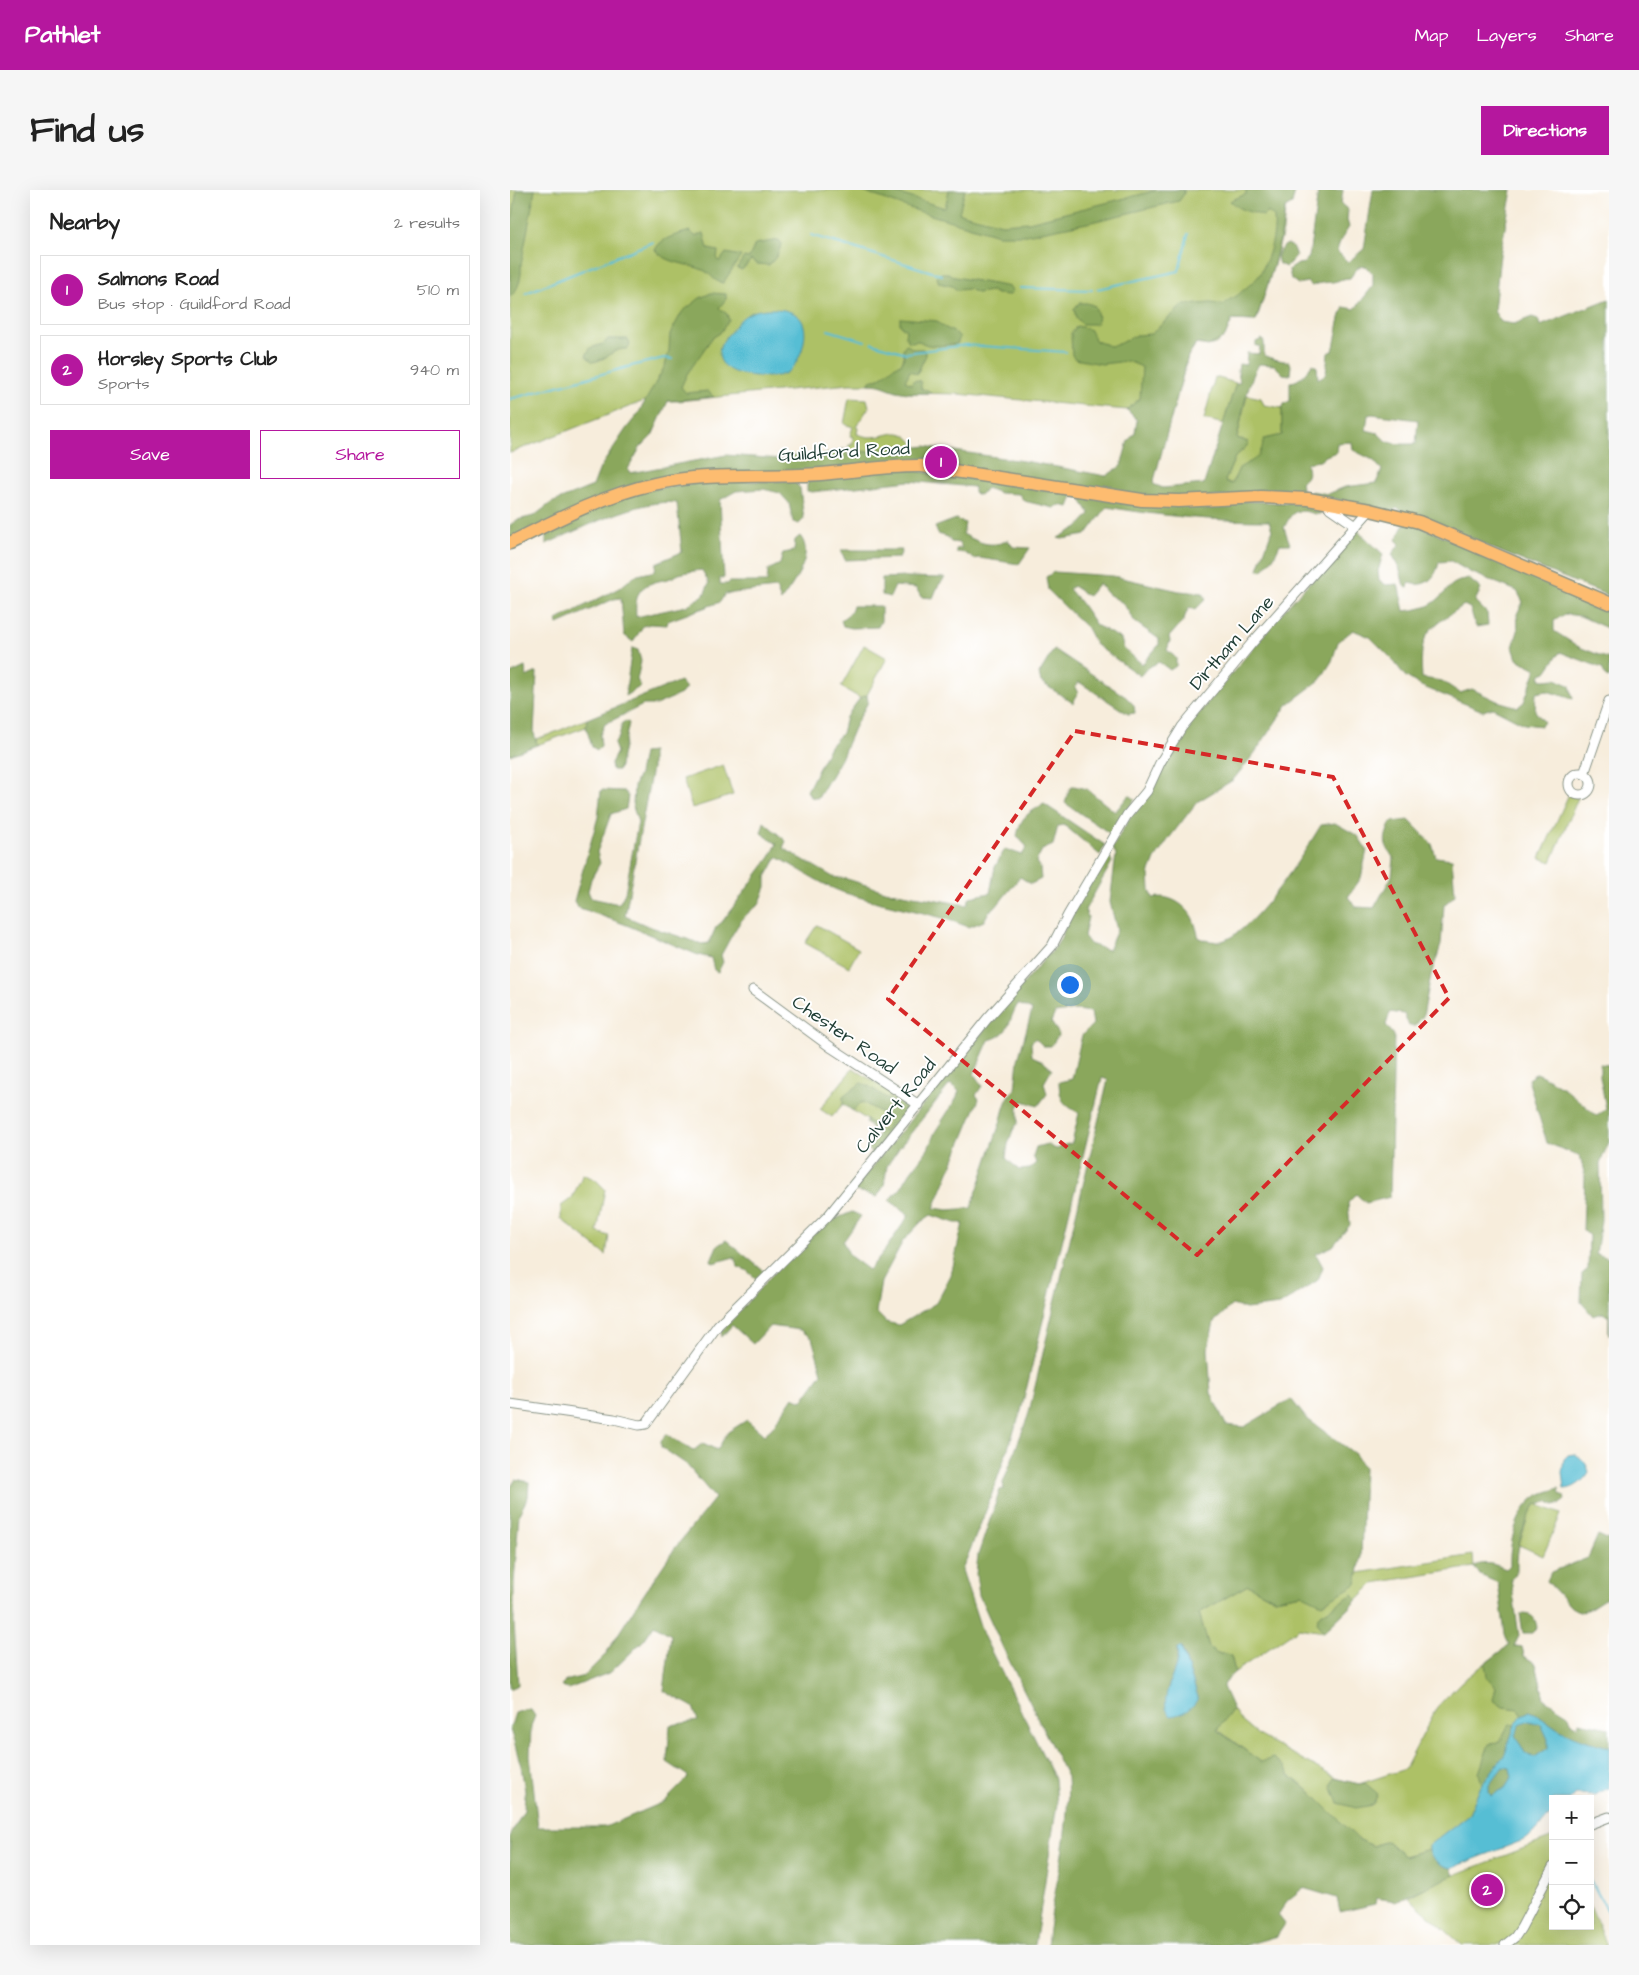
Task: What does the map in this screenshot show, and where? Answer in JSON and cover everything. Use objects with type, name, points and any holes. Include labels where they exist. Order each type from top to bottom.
[{"type":"main road","name":"Guildford Road","points":[[510,543],[597,502],[654,484],[716,476],[801,475],[902,466],[957,470],[1142,500],[1180,501],[1261,497],[1308,499],[1370,510],[1418,522],[1609,603]]},
{"type":"street","points":[[1326,502],[1330,508],[1356,526]]},
{"type":"street","name":"Dirtham Lane","points":[[1147,791],[1160,763],[1186,722],[1262,632],[1370,510]]},
{"type":"street","points":[[1584,774],[1609,700]]},
{"type":"street","name":"Calvert Road","points":[[510,1404],[614,1419],[639,1425],[646,1424],[718,1326],[828,1216],[1012,990],[1052,946],[1068,915],[1127,815],[1147,791]]},
{"type":"street","name":"Chester Road","points":[[752,990],[832,1048],[919,1105]]},
{"type":"street","points":[[1594,1823],[1609,1817]]},
{"type":"street","points":[[1505,1945],[1515,1937],[1521,1928],[1549,1874]]},
{"type":"highlighted area","points":[[1075,731],[1333,777],[1449,998],[1197,1255],[888,999]]},
{"type":"green space","points":[[510,190],[1287,190],[1283,231],[1256,321],[1232,320],[1223,338],[1215,344],[1196,344],[1188,356],[1171,419],[1127,410],[958,394],[909,393],[879,384],[849,384],[678,401],[644,401],[510,453]]},
{"type":"green space","points":[[517,190],[535,190],[518,287],[510,297],[510,232]]},
{"type":"green space","points":[[858,190],[886,190],[945,208],[949,190],[965,190],[959,213],[1002,224],[1029,222],[1158,190],[1184,190],[1184,194],[1179,201],[1087,223],[1026,235],[998,235],[921,212]]},
{"type":"green space","points":[[1246,190],[1343,190],[1341,204],[1348,210],[1347,220],[1349,227],[1337,251],[1348,262],[1364,249],[1373,190],[1512,190],[1500,255],[1494,311],[1501,322],[1514,324],[1532,317],[1538,319],[1540,326],[1609,299],[1609,596],[1397,508],[1393,511],[1312,494],[1311,491],[1328,494],[1345,487],[1376,483],[1382,470],[1373,460],[1353,450],[1352,442],[1337,443],[1336,452],[1320,461],[1306,463],[1308,474],[1301,482],[1303,495],[1150,498],[958,467],[654,481],[510,539],[510,525],[517,520],[534,516],[551,503],[593,486],[600,468],[638,414],[665,366],[669,351],[670,334],[682,312],[700,298],[711,293],[726,294],[726,299],[719,308],[727,314],[729,320],[720,333],[712,338],[687,374],[681,387],[686,393],[708,391],[714,397],[668,401],[652,436],[640,448],[628,469],[630,473],[726,455],[781,459],[796,455],[821,456],[842,449],[848,450],[847,455],[857,456],[857,451],[871,452],[876,448],[902,445],[910,448],[926,446],[1106,476],[1121,466],[1128,441],[1135,433],[1137,420],[1127,410],[1140,398],[1142,367],[1128,361],[1102,364],[1075,359],[1072,355],[1071,333],[1077,326],[1089,329],[1096,341],[1110,346],[1116,345],[1137,335],[1151,334],[1183,305],[1211,303],[1224,305],[1237,296],[1260,274],[1269,254],[1274,232],[1274,217],[1268,212],[1263,216],[1242,209],[1230,201],[1246,194]],"holes":[[[1295,191],[1318,192],[1309,257],[1304,263],[1298,264],[1289,270],[1291,279],[1298,284],[1307,282],[1312,286],[1350,278],[1358,267],[1365,266],[1373,274],[1373,286],[1355,309],[1344,307],[1333,351],[1328,353],[1326,374],[1318,379],[1317,367],[1313,364],[1300,378],[1290,382],[1290,401],[1285,403],[1282,408],[1282,435],[1264,439],[1259,455],[1239,468],[1232,484],[1225,481],[1235,457],[1248,445],[1248,442],[1237,438],[1245,400],[1259,364],[1274,365],[1283,374],[1290,375],[1291,365],[1289,362],[1264,355],[1264,342],[1262,339],[1256,342],[1256,346],[1260,346],[1259,354],[1247,353],[1246,365],[1239,364],[1240,383],[1236,383],[1204,484],[1163,488],[1153,484],[1188,356],[1196,343],[1208,346],[1225,337],[1232,320],[1256,321],[1277,251],[1285,208],[1292,204]],[[1368,415],[1418,420],[1416,444],[1390,442],[1378,433],[1366,430]]]},
{"type":"green space","points":[[690,231],[695,236],[704,233],[708,249],[718,251],[717,260],[720,261],[726,253],[741,256],[723,283],[716,281],[703,270],[671,261],[655,250],[666,239]]},
{"type":"green space","points":[[779,240],[782,244],[776,257],[769,265],[757,264],[751,260],[742,270],[737,268],[744,257],[749,258],[755,244]]},
{"type":"green space","points":[[1288,244],[1293,248],[1296,256],[1286,267],[1279,264],[1278,255],[1285,245]]},
{"type":"green space","points":[[941,273],[1010,287],[1013,292],[1010,295],[997,294],[991,291],[977,293],[969,289],[957,290],[952,286],[939,283],[937,277]]},
{"type":"green space","points":[[1079,303],[1095,306],[1098,317],[1096,324],[1082,324],[1076,318],[1074,309]]},
{"type":"green space","points":[[900,318],[937,321],[960,337],[957,344],[942,346],[928,345],[919,341],[909,342],[905,335],[906,330],[900,325]]},
{"type":"green space","points":[[608,339],[628,339],[630,344],[628,349],[618,350],[598,361],[593,362],[586,356],[590,348],[603,344]]},
{"type":"green space","points":[[906,344],[913,349],[923,349],[926,355],[917,374],[910,371],[905,381],[911,384],[914,380],[921,381],[921,389],[928,390],[931,393],[905,393],[881,385],[869,384],[870,381],[901,364],[904,357],[903,348]]},
{"type":"green space","points":[[1215,377],[1236,383],[1224,424],[1204,419]]},
{"type":"green space","points":[[1247,395],[1261,398],[1264,405],[1282,408],[1282,435],[1256,460],[1248,463],[1234,478],[1232,484],[1225,481],[1235,457],[1248,445],[1248,442],[1237,438]]},
{"type":"green space","points":[[849,398],[867,399],[869,407],[856,427],[858,428],[857,434],[869,437],[900,433],[905,435],[917,447],[910,448],[902,445],[871,452],[848,450],[849,445],[852,445],[853,437],[850,436],[853,427],[844,424]]},
{"type":"green space","points":[[896,468],[1074,494],[1069,507],[1059,505],[1054,508],[1024,501],[1019,494],[1000,493],[986,488],[980,495],[974,493],[974,487],[909,481],[807,491],[809,478]]},
{"type":"green space","points":[[722,481],[794,481],[800,488],[804,519],[799,524],[793,522],[789,503],[780,493],[763,489],[736,491],[720,500],[724,578],[720,578],[720,584],[730,582],[767,582],[768,570],[780,564],[783,553],[794,551],[795,540],[800,536],[804,544],[804,561],[801,570],[781,601],[776,588],[725,594],[720,602],[668,621],[667,625],[650,624],[643,626],[633,642],[624,635],[621,598],[614,599],[558,624],[557,620],[621,587],[634,576],[655,571],[656,563],[682,552],[677,503],[663,502],[629,510],[593,523],[546,544],[546,532],[606,505],[642,492],[671,486]],"holes":[[[702,570],[709,583],[704,595],[686,606],[636,617],[639,594],[642,589],[652,583],[669,579],[679,574]]]},
{"type":"green space","points":[[1085,495],[1315,504],[1323,508],[1320,514],[1299,511],[1293,514],[1284,528],[1290,544],[1280,544],[1274,557],[1262,571],[1258,569],[1272,530],[1269,521],[1187,517],[1107,507],[1086,535],[1058,538],[1078,527],[1090,514],[1081,500]]},
{"type":"green space","points":[[956,519],[965,523],[963,534],[979,542],[996,544],[1008,540],[1013,547],[1030,548],[1019,564],[979,558],[974,559],[965,553],[956,552],[956,549],[962,548],[959,543],[951,542],[948,537],[938,534],[935,527]]},
{"type":"green space","points":[[1412,523],[1609,606],[1609,629],[1580,616],[1565,614],[1554,621],[1554,631],[1579,647],[1609,659],[1609,678],[1606,677],[1602,668],[1560,652],[1546,672],[1541,674],[1540,679],[1556,679],[1570,686],[1573,699],[1547,691],[1536,693],[1535,711],[1544,722],[1541,726],[1524,724],[1493,708],[1483,711],[1421,686],[1405,676],[1392,659],[1370,637],[1353,630],[1338,642],[1332,661],[1320,680],[1287,705],[1254,754],[1233,780],[1197,802],[1155,859],[1149,874],[1150,890],[1153,898],[1165,897],[1176,901],[1190,914],[1199,938],[1219,941],[1238,933],[1265,906],[1303,854],[1321,825],[1335,823],[1358,836],[1367,850],[1361,878],[1348,897],[1356,907],[1374,908],[1392,876],[1394,859],[1385,841],[1391,822],[1409,820],[1432,844],[1436,857],[1452,859],[1455,895],[1444,905],[1441,945],[1431,975],[1423,1016],[1415,1026],[1409,1026],[1404,1014],[1390,1012],[1386,1025],[1394,1035],[1390,1197],[1366,1203],[1356,1194],[1348,1203],[1350,1225],[1333,1246],[1316,1254],[1323,1267],[1318,1280],[1280,1305],[1246,1309],[1232,1305],[1214,1322],[1208,1349],[1211,1393],[1226,1425],[1244,1427],[1291,1399],[1306,1418],[1355,1454],[1364,1468],[1361,1559],[1356,1584],[1322,1604],[1301,1594],[1275,1599],[1248,1585],[1199,1613],[1209,1647],[1217,1654],[1231,1656],[1235,1672],[1229,1677],[1223,1687],[1233,1709],[1217,1730],[1261,1762],[1273,1758],[1286,1768],[1290,1776],[1313,1794],[1358,1839],[1373,1846],[1387,1841],[1404,1856],[1429,1849],[1432,1856],[1440,1864],[1451,1868],[1454,1875],[1396,1901],[1376,1898],[1375,1904],[1340,1912],[1337,1898],[1303,1888],[1287,1901],[1278,1915],[1285,1924],[1277,1936],[1246,1945],[1047,1945],[1064,1840],[1068,1798],[1067,1777],[979,1595],[976,1574],[978,1555],[1000,1490],[1004,1489],[1003,1483],[1028,1416],[1108,1080],[1102,1078],[1021,1411],[987,1508],[962,1570],[983,1635],[1055,1779],[1057,1804],[1035,1945],[510,1945],[510,1837],[524,1810],[525,1791],[521,1766],[510,1729],[515,1713],[531,1710],[535,1716],[531,1726],[530,1756],[538,1827],[605,1827],[664,1802],[687,1779],[688,1776],[667,1762],[670,1725],[698,1721],[693,1707],[664,1691],[671,1635],[654,1625],[644,1640],[611,1672],[568,1689],[561,1685],[565,1681],[584,1676],[605,1655],[675,1548],[715,1498],[686,1464],[661,1447],[661,1441],[666,1434],[693,1451],[703,1443],[717,1450],[728,1432],[747,1420],[764,1435],[772,1428],[793,1397],[802,1401],[822,1373],[812,1338],[800,1330],[770,1326],[753,1344],[732,1325],[722,1337],[721,1332],[770,1277],[823,1224],[852,1212],[861,1216],[843,1242],[850,1256],[869,1270],[885,1250],[909,1215],[889,1200],[901,1188],[928,1149],[935,1132],[959,1091],[950,1084],[899,1148],[887,1166],[884,1186],[877,1197],[853,1190],[997,1014],[1055,947],[1079,899],[1109,855],[1112,862],[1085,910],[1088,917],[1084,936],[1090,944],[1108,950],[1117,930],[1110,902],[1116,854],[1112,848],[1139,802],[1144,797],[1150,795],[1173,748],[1186,729],[1286,608],[1357,530],[1383,554],[1378,571],[1379,580],[1386,585],[1398,584],[1404,611],[1430,605],[1452,585],[1468,578],[1481,589],[1475,601],[1487,613],[1488,625],[1476,627],[1470,608],[1464,605],[1441,620],[1428,633],[1424,641],[1421,662],[1422,678],[1442,681],[1460,693],[1472,689],[1497,701],[1518,707],[1524,702],[1536,669],[1517,659],[1513,647],[1518,631],[1517,614],[1523,602],[1517,591],[1470,572],[1451,561],[1439,562],[1433,577],[1425,583],[1409,583],[1408,588],[1404,586],[1399,567],[1392,554],[1400,544],[1396,540],[1404,524]],"holes":[[[1018,1004],[1032,1010],[1018,1060],[1015,1089],[1005,1104],[971,1208],[948,1210],[934,1208],[979,1099],[976,1095],[982,1086],[974,1074],[989,1040],[1002,1034]],[[1076,1010],[1091,1012],[1093,1024],[1082,1035],[1072,1079],[1059,1082],[1063,1101],[1079,1113],[1072,1143],[1061,1146],[1058,1149],[1047,1144],[1036,1147],[1033,1156],[1036,1163],[1029,1169],[1019,1170],[1006,1158],[1008,1144],[1013,1130],[1018,1123],[1018,1107],[1023,1101],[1038,1106],[1047,1094],[1044,1083],[1052,1069],[1041,1060],[1032,1056],[1031,1043],[1035,1038],[1043,1046],[1051,1046],[1059,1034],[1051,1022],[1055,1013]],[[931,1215],[955,1223],[963,1223],[951,1275],[936,1303],[899,1325],[886,1322],[876,1312],[881,1282],[903,1241],[921,1222]],[[1182,1648],[1198,1697],[1166,1709],[1168,1687],[1177,1663],[1177,1649]]]},
{"type":"green space","points":[[841,550],[902,550],[899,558],[845,560]]},
{"type":"green space","points":[[1054,572],[1113,576],[1179,591],[1203,593],[1206,599],[1195,610],[1190,607],[1184,620],[1169,637],[1170,641],[1167,650],[1176,658],[1176,666],[1170,670],[1159,662],[1147,668],[1140,676],[1096,645],[1087,628],[1048,590],[1046,577]],"holes":[[[1099,583],[1108,594],[1123,603],[1135,622],[1159,639],[1159,645],[1142,664],[1124,649],[1121,639],[1096,625],[1069,589],[1073,586],[1088,596]]]},
{"type":"green space","points":[[882,578],[945,578],[938,586],[933,598],[921,597],[916,588],[895,586],[890,597],[882,595]]},
{"type":"green space","points":[[853,606],[881,606],[881,621],[878,627],[852,628],[843,626],[841,620],[850,613]]},
{"type":"green space","points":[[864,645],[887,658],[867,695],[860,698],[841,687]]},
{"type":"green space","points":[[632,648],[638,650],[641,661],[637,680],[641,686],[625,696]]},
{"type":"green space","points":[[1054,649],[1126,697],[1134,705],[1135,713],[1128,714],[1079,682],[1075,687],[1078,693],[1073,703],[1041,682],[1039,674]]},
{"type":"green space","points":[[525,667],[526,677],[537,672],[534,733],[537,745],[510,755],[510,674]]},
{"type":"green space","points":[[680,681],[686,688],[681,694],[656,705],[643,705],[605,724],[600,735],[601,746],[597,750],[592,747],[586,727],[587,719]]},
{"type":"green space","points":[[867,695],[868,702],[854,728],[841,759],[818,798],[811,797],[807,791],[830,746],[842,733],[846,717],[860,698]]},
{"type":"green space","points":[[587,719],[586,727],[537,745],[536,739]]},
{"type":"green space","points":[[626,721],[629,723],[619,770],[612,770],[611,763],[617,752],[614,744],[619,737],[622,723]]},
{"type":"green space","points":[[652,752],[652,768],[625,916],[648,926],[702,944],[709,943],[716,927],[722,922],[770,857],[777,844],[761,833],[764,822],[786,841],[783,848],[833,877],[847,879],[885,891],[967,905],[970,897],[990,893],[995,867],[1005,849],[1022,855],[1027,847],[1017,836],[1021,824],[1029,813],[1044,804],[1105,845],[1100,855],[1064,825],[1058,826],[1053,845],[1042,850],[1036,862],[1040,868],[1041,879],[1031,884],[1020,877],[995,908],[989,911],[984,921],[969,927],[953,921],[842,892],[777,857],[766,877],[766,887],[759,905],[746,915],[737,927],[721,955],[723,962],[718,972],[714,970],[711,958],[698,955],[624,924],[577,907],[574,901],[598,817],[601,790],[624,791],[628,796],[626,809],[611,814],[597,852],[600,863],[591,879],[588,891],[591,898],[619,904],[625,893],[638,822],[633,807],[634,786],[639,774],[643,753]]},
{"type":"green space","points":[[723,765],[733,795],[692,808],[683,779]]},
{"type":"green space","points":[[1074,786],[1087,789],[1115,812],[1129,795],[1135,799],[1112,835],[1065,803],[1070,788]]},
{"type":"green space","points":[[1569,794],[1578,798],[1551,862],[1540,858]]},
{"type":"green space","points":[[817,925],[859,949],[849,967],[805,943]]},
{"type":"green space","points":[[1600,1064],[1609,1065],[1609,1142],[1600,1163],[1601,1220],[1596,1254],[1609,1258],[1609,1317],[1603,1313],[1593,1316],[1581,1302],[1582,1274],[1588,1269],[1589,1236],[1583,1230],[1585,1177],[1580,1156],[1547,1143],[1528,1079],[1537,1073],[1564,1088],[1597,1116],[1606,1109],[1600,1076]]},
{"type":"green space","points":[[853,1068],[908,1103],[909,1111],[891,1136],[843,1104],[832,1117],[820,1109]]},
{"type":"green space","points":[[861,1083],[887,1099],[908,1103],[909,1111],[877,1153],[871,1153],[868,1148],[879,1134],[866,1123],[867,1120],[884,1131],[889,1122],[880,1112],[862,1102],[853,1111],[843,1104],[843,1097]]},
{"type":"green space","points":[[583,1174],[596,1180],[605,1189],[597,1232],[609,1236],[606,1255],[561,1219],[561,1206],[572,1198]]},
{"type":"green space","points":[[726,1240],[766,1273],[759,1281],[746,1270],[738,1267],[734,1257],[713,1263],[711,1260],[717,1246]]},
{"type":"green space","points":[[516,1479],[529,1482],[528,1497],[519,1514],[514,1583],[514,1623],[518,1685],[510,1689],[510,1488]]},
{"type":"green space","points":[[1559,1488],[1560,1494],[1564,1496],[1565,1500],[1554,1505],[1548,1501],[1539,1505],[1536,1504],[1527,1519],[1521,1536],[1517,1571],[1511,1579],[1519,1636],[1514,1646],[1522,1647],[1524,1656],[1536,1664],[1544,1699],[1568,1714],[1572,1724],[1577,1726],[1579,1722],[1609,1728],[1609,1747],[1566,1733],[1530,1711],[1522,1715],[1518,1709],[1503,1707],[1493,1700],[1496,1687],[1487,1677],[1485,1664],[1509,1645],[1505,1634],[1498,1583],[1480,1575],[1474,1566],[1490,1564],[1506,1569],[1510,1565],[1512,1538],[1518,1521],[1527,1505],[1536,1497]]},
{"type":"green space","points":[[1536,1504],[1561,1514],[1543,1556],[1519,1545],[1529,1514]]},
{"type":"green space","points":[[1598,1535],[1609,1540],[1609,1596],[1580,1612],[1571,1607],[1547,1581],[1551,1572],[1588,1558]]},
{"type":"green space","points":[[1473,1555],[1474,1567],[1374,1583],[1324,1632],[1299,1628],[1235,1672],[1231,1656],[1217,1654],[1209,1647],[1199,1613],[1248,1585],[1275,1599],[1356,1584],[1358,1573]]},
{"type":"green space","points":[[1353,1594],[1357,1600],[1324,1632],[1317,1624],[1318,1616]]},
{"type":"green space","points":[[1520,1614],[1527,1614],[1534,1618],[1537,1628],[1532,1633],[1523,1633]]},
{"type":"green space","points":[[1509,1645],[1522,1647],[1524,1656],[1536,1664],[1544,1699],[1481,1786],[1469,1814],[1429,1845],[1429,1849],[1404,1856],[1387,1841],[1373,1846],[1358,1839],[1313,1794],[1290,1776],[1286,1768],[1261,1762],[1217,1729],[1233,1709],[1240,1720],[1257,1734],[1337,1779],[1359,1784],[1405,1769],[1437,1707],[1461,1682]]},
{"type":"green space","points":[[1529,1721],[1541,1724],[1548,1739],[1548,1748],[1535,1757],[1525,1753],[1515,1735],[1520,1725]]},
{"type":"green space","points":[[1509,1724],[1515,1725],[1505,1754],[1482,1785],[1479,1773],[1489,1744],[1499,1743]]},
{"type":"green space","points":[[1503,1767],[1510,1768],[1512,1777],[1505,1788],[1491,1796],[1489,1785]]},
{"type":"green space","points":[[1334,1778],[1359,1784],[1365,1783],[1378,1794],[1373,1805],[1356,1808],[1338,1803],[1331,1786]]},
{"type":"green space","points":[[1549,1839],[1549,1930],[1594,1930],[1594,1914],[1607,1945],[1462,1945],[1408,1897],[1434,1883]]},
{"type":"water","points":[[778,309],[794,313],[803,323],[805,330],[802,350],[795,364],[790,370],[780,376],[763,377],[737,373],[727,368],[719,356],[723,341],[743,317],[758,310]]},
{"type":"water","points":[[1575,1454],[1584,1462],[1589,1472],[1578,1484],[1564,1489],[1562,1472],[1564,1459],[1568,1455]]},
{"type":"water","points":[[1181,1647],[1198,1697],[1187,1710],[1171,1716],[1167,1711],[1166,1698],[1177,1662],[1177,1649]]},
{"type":"water","points":[[1530,1711],[1566,1733],[1609,1747],[1609,1788],[1594,1795],[1549,1795],[1549,1817],[1524,1840],[1451,1868],[1442,1865],[1430,1854],[1429,1845],[1469,1814],[1481,1786],[1505,1754],[1515,1725],[1522,1715]],"holes":[[[1529,1721],[1541,1724],[1548,1739],[1548,1748],[1535,1757],[1525,1753],[1515,1735],[1520,1725]],[[1503,1767],[1510,1768],[1512,1777],[1505,1788],[1491,1796],[1489,1785]]]},
{"type":"waterway","points":[[1097,289],[1179,271],[1188,234]]},
{"type":"waterway","points":[[811,235],[942,275]]},
{"type":"waterway","points":[[526,293],[653,242]]},
{"type":"waterway","points":[[1020,288],[1092,290]]},
{"type":"waterway","points":[[828,330],[865,341]]},
{"type":"waterway","points":[[872,343],[906,353],[966,345],[1066,352]]},
{"type":"waterway","points":[[510,399],[635,365],[664,358],[672,359]]},
{"type":"waterway","points":[[1593,1885],[1609,1913]]},
{"type":"place","name":"Salmons Road","points":[[941,462]]},
{"type":"place","name":"Horsley Sports Club","points":[[1487,1890]]}]
